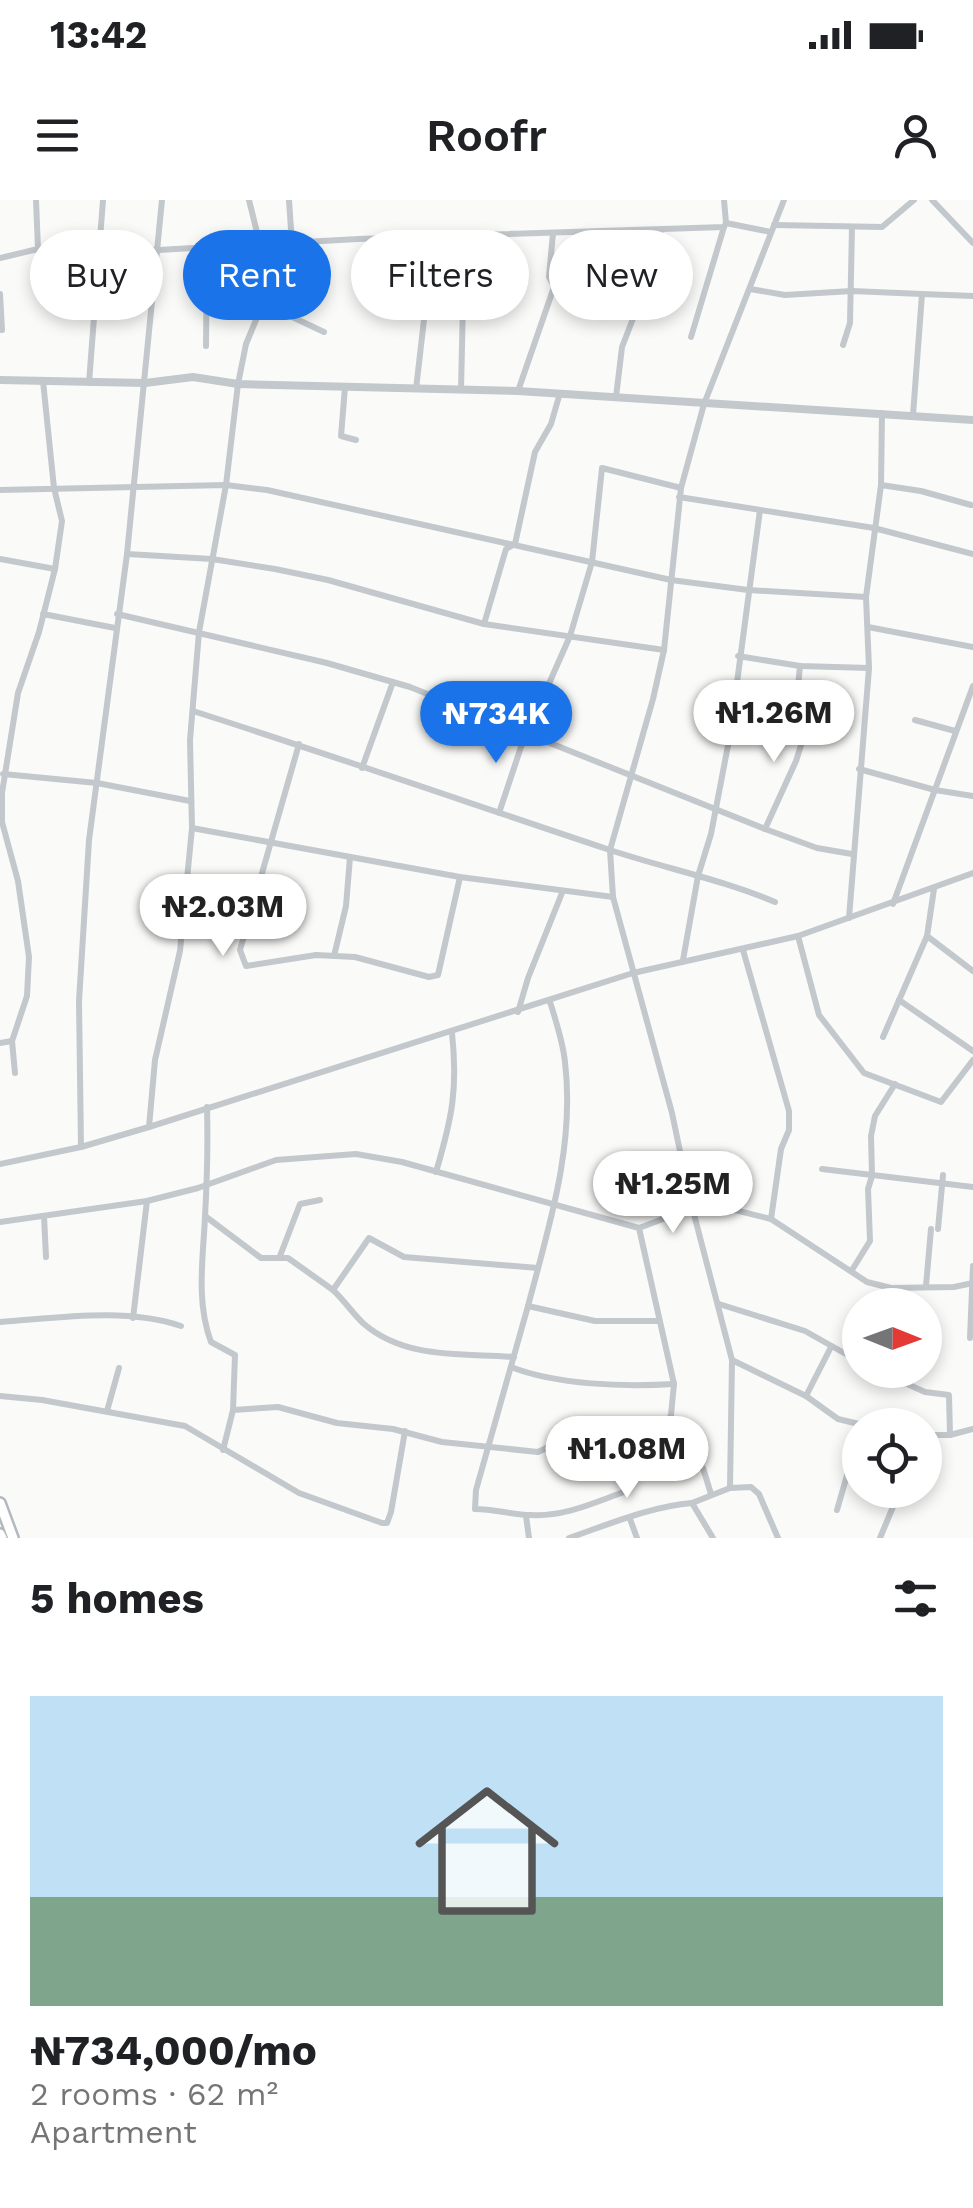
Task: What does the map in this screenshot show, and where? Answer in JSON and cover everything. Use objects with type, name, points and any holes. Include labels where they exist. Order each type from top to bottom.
[{"type":"main road","points":[[0,1504],[13,1538]]},
{"type":"street","points":[[26,200],[36,201],[37,230]]},
{"type":"street","points":[[100,230],[103,200]]},
{"type":"street","points":[[160,230],[162,200]]},
{"type":"street","points":[[249,200],[257,230]]},
{"type":"street","points":[[289,200],[291,230]]},
{"type":"street","points":[[691,337],[725,225],[724,200]]},
{"type":"street","points":[[730,1488],[732,1360],[691,1204],[672,1113],[613,897],[610,850],[664,650],[680,488],[704,404],[784,200]]},
{"type":"street","points":[[660,230],[725,225],[773,229],[882,227],[914,200]]},
{"type":"street","points":[[932,200],[973,242]]},
{"type":"street","points":[[843,345],[850,323],[852,228]]},
{"type":"street","points":[[0,258],[30,251]]},
{"type":"street","points":[[750,289],[785,295],[852,291],[973,296]]},
{"type":"street","points":[[0,294],[2,330]]},
{"type":"street","points":[[913,415],[922,294]]},
{"type":"street","points":[[518,391],[549,301]]},
{"type":"street","points":[[89,384],[93,320]]},
{"type":"street","points":[[82,1147],[79,1002],[89,840],[127,554],[152,320]]},
{"type":"street","points":[[206,320],[206,346]]},
{"type":"street","points":[[149,1127],[157,1049],[180,951],[192,828],[193,710],[199,632],[226,485],[238,384],[246,344],[257,320]]},
{"type":"street","points":[[300,320],[324,332]]},
{"type":"street","points":[[416,390],[423,320]]},
{"type":"street","points":[[461,390],[463,320]]},
{"type":"street","points":[[616,397],[622,347],[632,320]]},
{"type":"street","points":[[0,380],[89,384],[193,377],[238,384],[560,393],[973,420]]},
{"type":"street","points":[[16,1073],[12,1041],[27,996],[29,956],[18,880],[2,822],[2,774],[18,693],[55,569],[62,522],[54,488],[43,381]]},
{"type":"street","points":[[346,387],[341,436],[356,440]]},
{"type":"street","points":[[484,624],[506,549],[515,544],[536,452],[551,424],[560,393]]},
{"type":"street","points":[[848,918],[868,668],[866,597],[881,486],[882,414]]},
{"type":"street","points":[[500,813],[527,733],[570,636],[592,562],[602,468],[680,488]]},
{"type":"street","points":[[0,490],[226,485],[313,498],[390,520],[671,580],[748,590],[866,597]]},
{"type":"street","points":[[881,486],[922,491],[971,505]]},
{"type":"street","points":[[679,497],[874,528],[973,554]]},
{"type":"street","points":[[683,960],[698,876],[716,809],[760,510]]},
{"type":"street","points":[[127,554],[212,559],[328,580],[484,624],[664,650]]},
{"type":"street","points":[[0,559],[55,569]]},
{"type":"street","points":[[43,614],[115,628]]},
{"type":"street","points":[[117,614],[392,682],[764,829],[817,848],[852,854]]},
{"type":"street","points":[[868,626],[973,647]]},
{"type":"street","points":[[738,656],[800,666],[868,668]]},
{"type":"street","points":[[796,707],[800,666]]},
{"type":"street","points":[[362,768],[392,682]]},
{"type":"street","points":[[892,904],[973,686]]},
{"type":"street","points":[[735,695],[812,712],[764,829]]},
{"type":"street","points":[[193,710],[610,850],[736,885],[775,902]]},
{"type":"street","points":[[915,720],[956,730]]},
{"type":"street","points":[[299,744],[240,950],[246,966],[334,956],[355,957],[429,977],[438,975],[460,877]]},
{"type":"street","points":[[859,769],[973,796]]},
{"type":"street","points":[[2,774],[96,783],[190,801]]},
{"type":"street","points":[[192,828],[460,877],[613,897]]},
{"type":"street","points":[[334,956],[346,906],[350,856]]},
{"type":"street","points":[[0,1164],[82,1147],[149,1127],[632,974],[798,936],[973,874]]},
{"type":"street","points":[[882,1037],[927,936],[934,889]]},
{"type":"street","points":[[518,1012],[562,893]]},
{"type":"street","points":[[798,936],[819,1015],[864,1073],[941,1102],[973,1060]]},
{"type":"street","points":[[927,936],[973,971]]},
{"type":"street","points":[[743,950],[790,1111],[771,1220]]},
{"type":"street","points":[[898,1000],[973,1052]]},
{"type":"street","points":[[550,1002],[565,1058],[567,1131],[555,1204],[488,1444],[475,1509],[526,1516],[566,1513],[624,1492]]},
{"type":"street","points":[[436,1172],[454,1108],[452,1033]]},
{"type":"street","points":[[0,1043],[12,1041]]},
{"type":"street","points":[[852,1270],[870,1242],[868,1189],[875,1116],[896,1084]]},
{"type":"street","points":[[207,1107],[206,1216],[200,1269],[206,1331],[211,1342],[235,1354],[232,1410],[222,1450]]},
{"type":"street","points":[[0,1222],[146,1202],[276,1160],[356,1154],[402,1162],[639,1228],[691,1204],[771,1220],[867,1282],[891,1288],[972,1284]]},
{"type":"street","points":[[822,1169],[943,1180],[973,1188]]},
{"type":"street","points":[[926,1286],[943,1180]]},
{"type":"street","points":[[280,1256],[300,1204],[320,1200]]},
{"type":"street","points":[[133,1318],[146,1202]]},
{"type":"street","points":[[44,1216],[46,1257]]},
{"type":"street","points":[[206,1216],[261,1258],[280,1256],[312,1272],[360,1321],[392,1341],[438,1354],[514,1357]]},
{"type":"street","points":[[639,1228],[674,1384],[671,1414],[654,1456]]},
{"type":"street","points":[[333,1290],[369,1238],[404,1257],[538,1268]]},
{"type":"street","points":[[970,1338],[973,1266]]},
{"type":"street","points":[[718,1304],[805,1330],[842,1353]]},
{"type":"street","points":[[528,1306],[596,1320],[659,1321]]},
{"type":"street","points":[[0,1322],[133,1318],[181,1326]]},
{"type":"street","points":[[806,1396],[830,1347]]},
{"type":"street","points":[[732,1360],[806,1396],[842,1420]]},
{"type":"street","points":[[510,1367],[541,1377],[640,1386],[674,1384]]},
{"type":"street","points":[[107,1411],[119,1368]]},
{"type":"street","points":[[917,1388],[949,1396],[950,1435]]},
{"type":"street","points":[[0,1396],[185,1426],[299,1492],[382,1524],[387,1523],[390,1512],[404,1431]]},
{"type":"street","points":[[232,1410],[278,1407],[337,1423],[404,1431],[442,1442],[538,1452],[586,1433],[617,1438],[664,1462],[703,1468],[710,1494]]},
{"type":"street","points":[[942,1435],[973,1430]]},
{"type":"street","points":[[569,1538],[662,1505],[692,1503],[730,1488],[751,1487],[760,1494],[778,1538]]},
{"type":"street","points":[[837,1510],[842,1492]]},
{"type":"street","points":[[692,1503],[713,1538]]},
{"type":"street","points":[[880,1538],[892,1508]]},
{"type":"street","points":[[526,1516],[529,1538]]},
{"type":"street","points":[[630,1519],[637,1538]]}]
